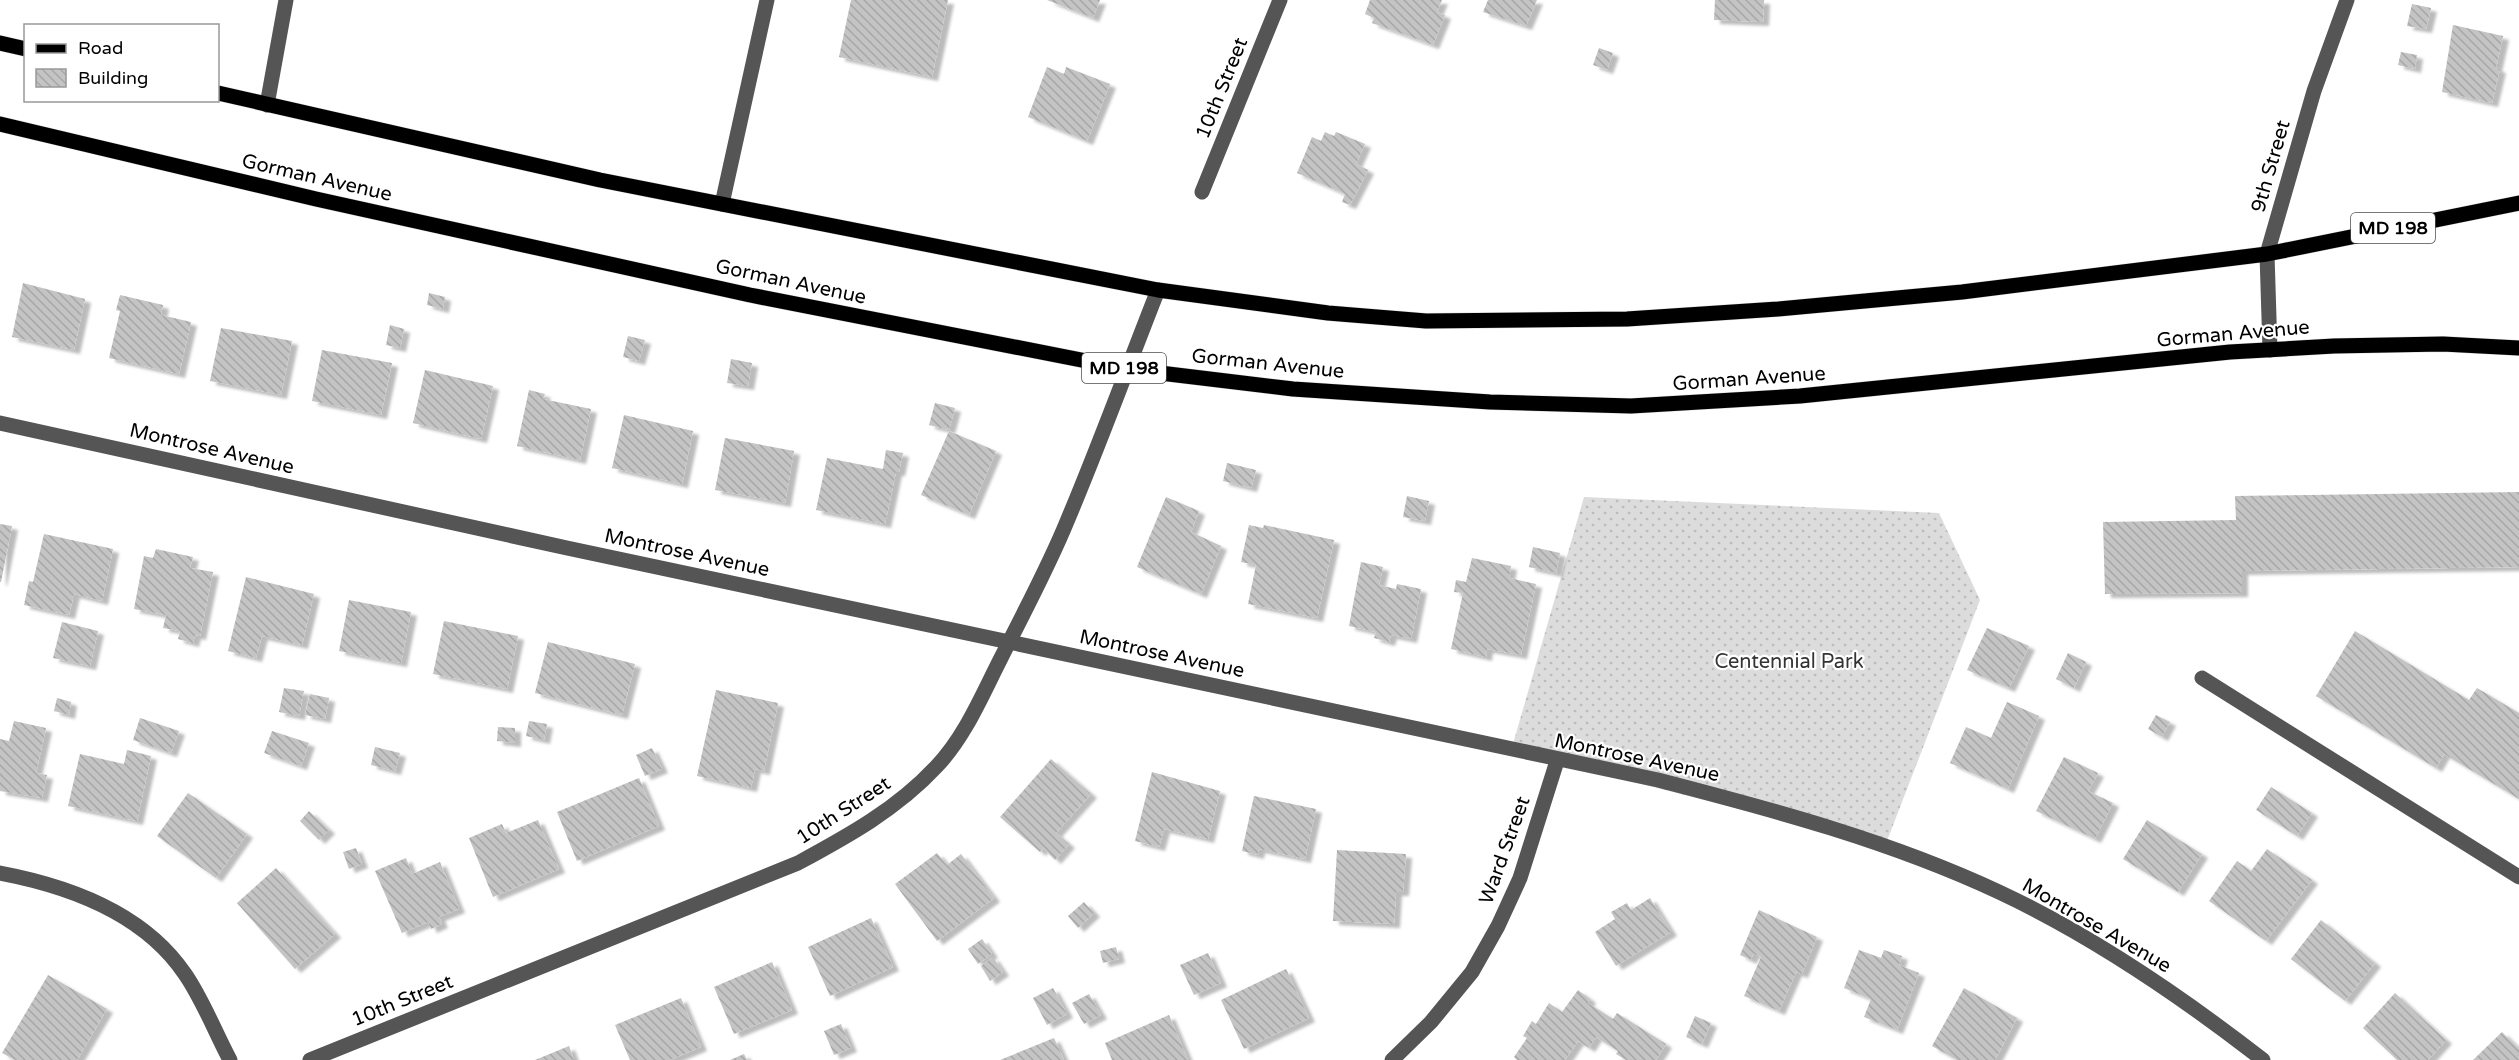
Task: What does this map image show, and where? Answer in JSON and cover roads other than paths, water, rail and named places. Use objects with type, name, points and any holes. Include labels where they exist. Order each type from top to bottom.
[{"type":"main road","points":[[0,43],[24,49]]},
{"type":"main road","name":"MD 198","points":[[219,93],[600,180],[1158,290],[1328,313],[1426,321],[1627,319],[1951,293],[2268,254],[2519,203]]},
{"type":"main road","name":"Gorman Avenue","points":[[0,124],[316,199],[739,292],[1127,369],[1293,389],[1490,402],[1631,406],[1800,396],[2270,350],[2443,344],[2519,348]]},
{"type":"street","points":[[267,105],[286,0]]},
{"type":"street","points":[[722,204],[767,0]]},
{"type":"street","name":"10th Street","points":[[1202,192],[1280,0]]},
{"type":"street","name":"9th Street","points":[[2270,350],[2268,254],[2314,91],[2347,0]]},
{"type":"street","name":"10th Street","points":[[310,1060],[798,863],[846,837],[889,809],[937,766],[956,742],[1009,642],[1068,520],[1158,290]]},
{"type":"street","name":"Montrose Avenue","points":[[0,423],[567,548],[1557,761],[1658,780],[1742,801],[1836,828],[1915,856],[2000,892],[2059,924],[2206,1015],[2263,1060]]},
{"type":"street","points":[[2202,678],[2519,878]]},
{"type":"street","name":"Ward Street","points":[[1392,1060],[1431,1022],[1472,972],[1498,926],[1520,878],[1557,761]]},
{"type":"street","points":[[0,873],[29,878],[80,896],[140,926],[167,951],[186,975],[230,1060]]},
{"type":"park label","name":"Centennial Park","points":[[1789,661]]}]
